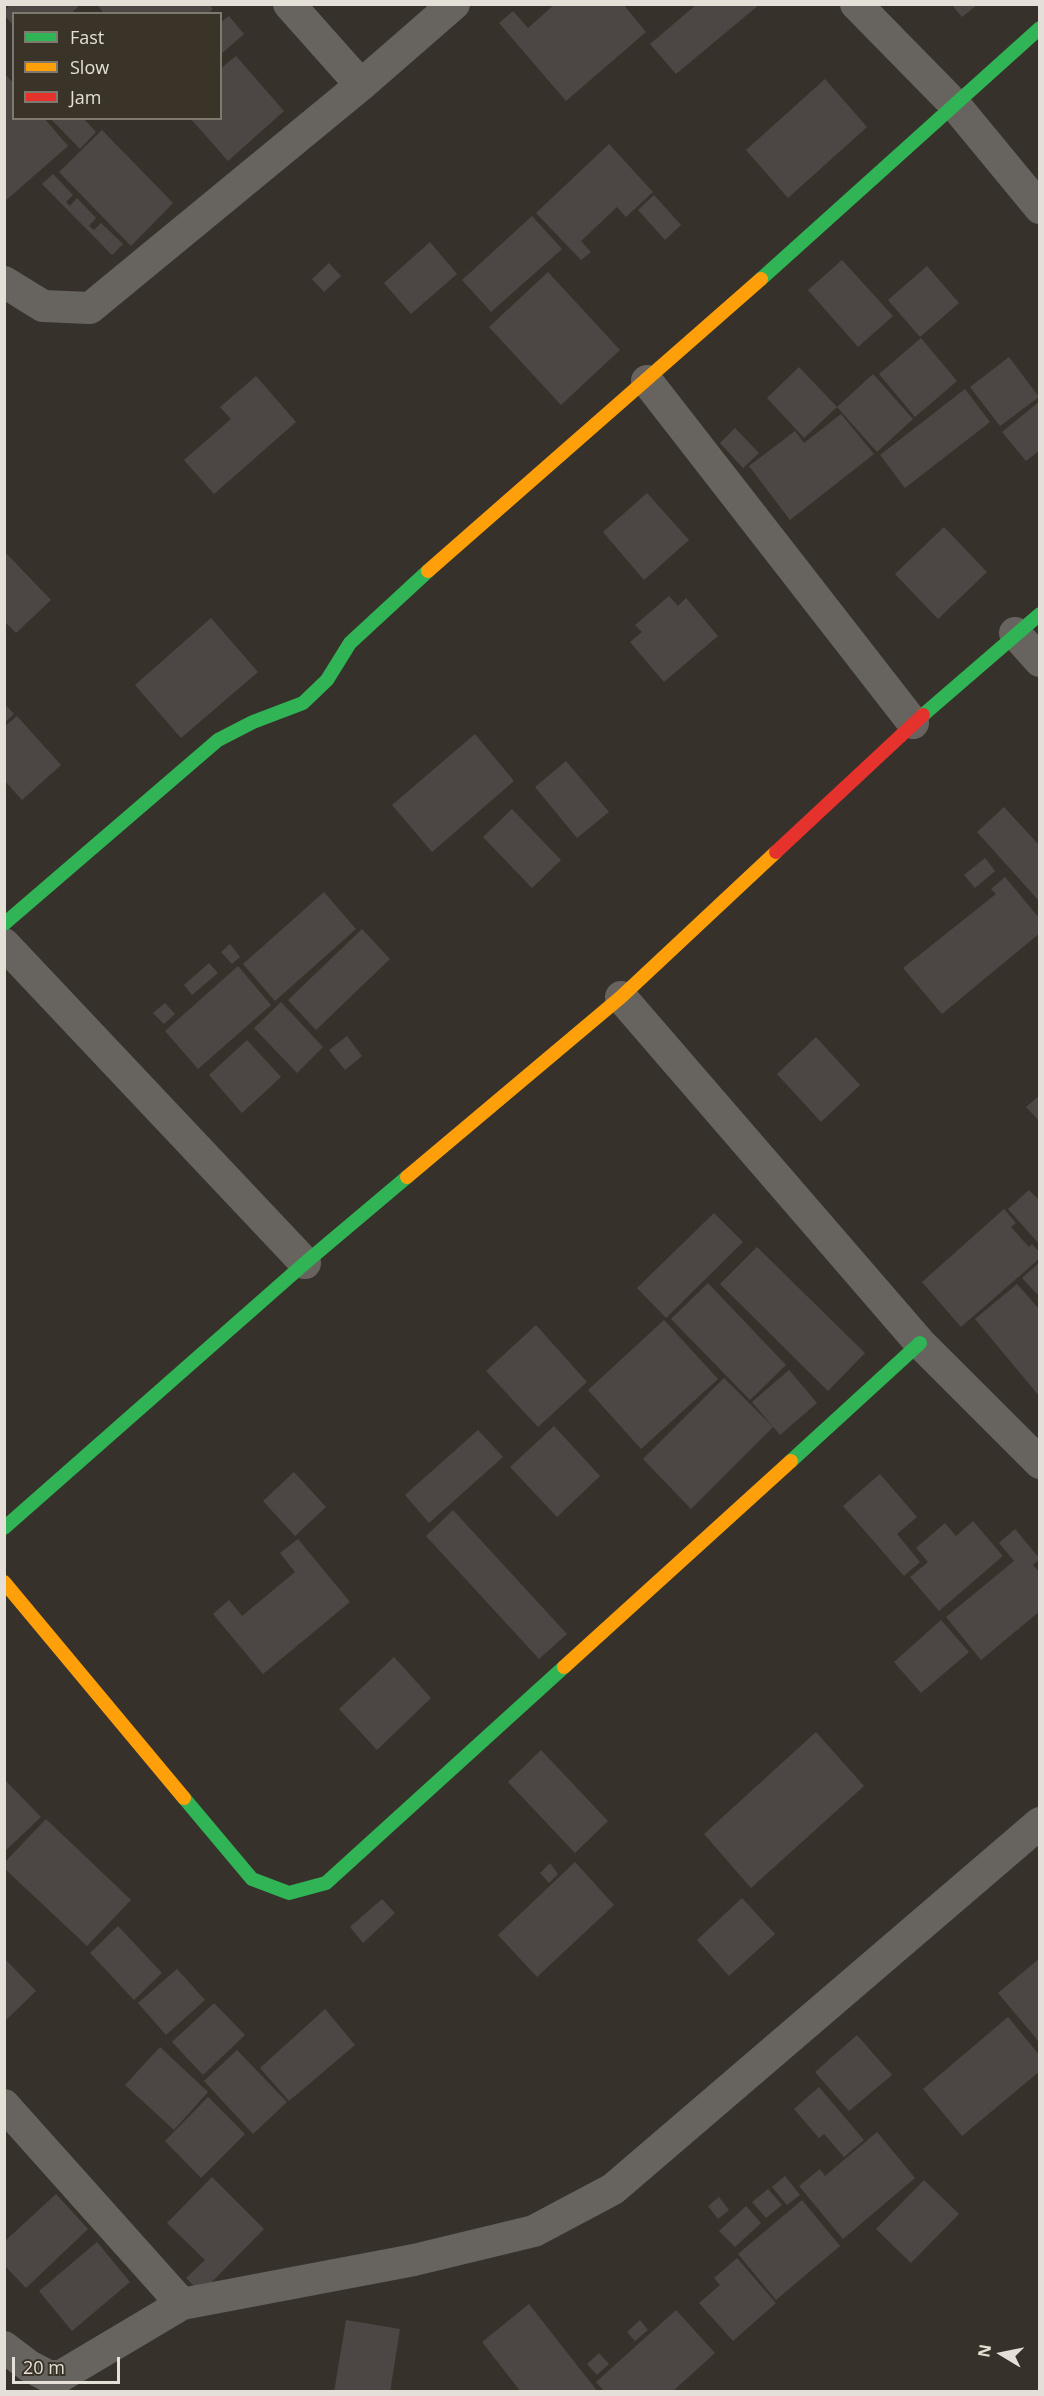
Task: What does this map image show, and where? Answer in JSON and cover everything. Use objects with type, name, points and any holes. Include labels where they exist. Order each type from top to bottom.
[{"type":"street","points":[[289,4],[361,85]]},
{"type":"street","points":[[4,282],[43,306],[90,308],[361,85],[454,4]]},
{"type":"street","points":[[856,4],[955,105],[1040,208]]},
{"type":"street","points":[[4,924],[218,740],[253,722],[303,703],[327,680],[350,644],[376,617],[647,381],[1040,28]]},
{"type":"street","points":[[647,381],[913,723]]},
{"type":"street","points":[[4,1528],[305,1263],[621,997],[913,723],[1015,633],[1040,615]]},
{"type":"street","points":[[1015,633],[1040,661]]},
{"type":"street","points":[[4,944],[305,1263]]},
{"type":"street","points":[[621,997],[920,1343],[1040,1463]]},
{"type":"street","points":[[4,1582],[252,1879],[289,1893],[317,1886],[326,1883],[335,1875],[920,1343]]},
{"type":"street","points":[[4,2347],[29,2367],[48,2376],[61,2376],[182,2304],[414,2260],[534,2231],[613,2189],[1040,1823]]},
{"type":"street","points":[[4,2105],[182,2304]]},
{"type":"building","points":[[11,4],[76,4],[78,7],[72,12],[12,12],[12,24],[4,15],[4,10]]},
{"type":"building","points":[[97,4],[209,4],[213,9],[209,12],[103,12]]},
{"type":"building","points":[[555,4],[623,4],[646,32],[566,101],[499,23],[513,11],[528,28]]},
{"type":"building","points":[[697,4],[760,4],[676,74],[650,44]]},
{"type":"building","points":[[952,5],[977,5],[962,17]]},
{"type":"building","points":[[229,16],[244,34],[222,53],[222,21]]},
{"type":"building","points":[[236,56],[284,111],[228,161],[192,120],[222,120],[222,67]]},
{"type":"building","points":[[4,73],[12,82],[12,120],[46,120],[68,146],[4,202]]},
{"type":"building","points":[[825,79],[867,127],[788,198],[746,150]]},
{"type":"building","points":[[52,120],[85,120],[96,132],[80,149]]},
{"type":"building","points":[[102,130],[173,203],[131,246],[59,172]]},
{"type":"building","points":[[609,144],[653,192],[626,217],[617,207],[581,241],[591,252],[581,260],[536,213]]},
{"type":"building","points":[[53,174],[73,195],[66,202],[70,206],[77,198],[96,218],[89,226],[94,230],[101,223],[123,244],[112,255],[42,184]]},
{"type":"building","points":[[654,195],[681,225],[665,240],[638,210]]},
{"type":"building","points":[[532,216],[562,249],[491,312],[462,280]]},
{"type":"building","points":[[430,242],[457,274],[411,314],[384,283]]},
{"type":"building","points":[[842,260],[893,316],[858,347],[808,290]]},
{"type":"building","points":[[329,263],[341,276],[324,292],[312,279]]},
{"type":"building","points":[[927,266],[959,303],[920,337],[888,300]]},
{"type":"building","points":[[548,272],[620,350],[561,405],[489,327]]},
{"type":"building","points":[[921,338],[957,381],[915,417],[879,374]]},
{"type":"building","points":[[1009,357],[1039,397],[1000,426],[970,387]]},
{"type":"building","points":[[799,367],[837,407],[804,438],[767,398]]},
{"type":"building","points":[[873,374],[913,419],[877,452],[837,407]]},
{"type":"building","points":[[256,376],[296,422],[214,494],[184,460],[231,419],[220,407]]},
{"type":"building","points":[[965,389],[990,422],[905,488],[880,455]]},
{"type":"building","points":[[1040,401],[1040,450],[1026,461],[1002,432]]},
{"type":"building","points":[[841,414],[874,454],[790,520],[749,466],[795,431],[804,443]]},
{"type":"building","points":[[735,428],[759,453],[743,468],[720,443]]},
{"type":"building","points":[[647,493],[689,540],[644,580],[603,532]]},
{"type":"building","points":[[944,527],[987,572],[938,619],[895,574]]},
{"type":"building","points":[[4,551],[51,600],[16,633],[4,621]]},
{"type":"building","points":[[669,596],[678,606],[686,598],[718,636],[664,682],[630,642],[642,632],[635,625]]},
{"type":"building","points":[[211,618],[258,672],[181,738],[135,685]]},
{"type":"building","points":[[4,703],[14,714],[4,723]]},
{"type":"building","points":[[17,716],[61,765],[22,800],[4,780],[4,727]]},
{"type":"building","points":[[475,734],[514,781],[432,852],[392,805]]},
{"type":"building","points":[[566,761],[609,812],[577,838],[535,787]]},
{"type":"building","points":[[1004,807],[1040,846],[1040,902],[977,832]]},
{"type":"building","points":[[512,809],[561,860],[532,888],[483,837]]},
{"type":"building","points":[[985,858],[995,871],[975,888],[964,875]]},
{"type":"building","points":[[1005,877],[1040,919],[1040,933],[942,1014],[903,968],[996,894],[991,889]]},
{"type":"building","points":[[324,892],[356,929],[275,1001],[243,964]]},
{"type":"building","points":[[362,929],[390,959],[316,1030],[288,1000]]},
{"type":"building","points":[[230,944],[240,957],[232,964],[221,952]]},
{"type":"building","points":[[209,963],[218,973],[192,995],[184,985]]},
{"type":"building","points":[[238,966],[271,1005],[198,1069],[165,1031]]},
{"type":"building","points":[[281,1002],[323,1047],[297,1073],[254,1028]]},
{"type":"building","points":[[165,1003],[175,1014],[164,1024],[153,1013]]},
{"type":"building","points":[[347,1036],[362,1056],[345,1070],[329,1050]]},
{"type":"building","points":[[816,1037],[860,1085],[821,1122],[777,1074]]},
{"type":"building","points":[[247,1040],[281,1077],[242,1113],[209,1075]]},
{"type":"building","points":[[1040,1095],[1040,1122],[1026,1107]]},
{"type":"building","points":[[1029,1190],[1040,1201],[1040,1245],[1008,1209]]},
{"type":"building","points":[[1004,1209],[1016,1223],[1011,1227],[1029,1247],[1032,1244],[1040,1253],[1040,1258],[961,1327],[922,1282]]},
{"type":"building","points":[[714,1213],[743,1242],[666,1318],[637,1288]]},
{"type":"building","points":[[757,1247],[865,1353],[828,1391],[720,1284]]},
{"type":"building","points":[[1040,1262],[1040,1297],[1022,1278]]},
{"type":"building","points":[[708,1283],[786,1365],[750,1400],[671,1319]]},
{"type":"building","points":[[1017,1284],[1040,1310],[1040,1397],[975,1319]]},
{"type":"building","points":[[664,1320],[718,1379],[641,1449],[588,1390]]},
{"type":"building","points":[[536,1325],[587,1382],[538,1427],[486,1371]]},
{"type":"building","points":[[789,1370],[817,1403],[780,1435],[752,1402]]},
{"type":"building","points":[[724,1378],[773,1427],[691,1509],[643,1459]]},
{"type":"building","points":[[554,1426],[600,1476],[557,1517],[510,1467]]},
{"type":"building","points":[[478,1430],[503,1457],[429,1523],[405,1495]]},
{"type":"building","points":[[294,1472],[326,1507],[295,1536],[263,1501]]},
{"type":"building","points":[[880,1474],[917,1517],[897,1534],[920,1562],[904,1576],[843,1506]]},
{"type":"building","points":[[453,1510],[567,1634],[539,1659],[426,1536]]},
{"type":"building","points":[[973,1521],[1003,1556],[939,1611],[910,1577],[928,1562],[916,1548],[945,1523],[956,1536]]},
{"type":"building","points":[[1015,1529],[1040,1559],[1033,1565],[1040,1573],[1040,1611],[981,1660],[946,1617],[1014,1561],[999,1543]]},
{"type":"building","points":[[298,1539],[350,1602],[263,1674],[213,1614],[229,1600],[242,1616],[295,1572],[280,1553]]},
{"type":"building","points":[[941,1620],[969,1652],[921,1693],[894,1662]]},
{"type":"building","points":[[394,1657],[431,1698],[377,1750],[339,1709]]},
{"type":"building","points":[[816,1732],[864,1786],[751,1888],[704,1834]]},
{"type":"building","points":[[541,1750],[608,1821],[575,1853],[508,1782]]},
{"type":"building","points":[[4,1779],[41,1817],[4,1852]]},
{"type":"building","points":[[46,1819],[131,1900],[87,1946],[4,1868],[4,1863]]},
{"type":"building","points":[[575,1862],[614,1905],[537,1977],[498,1935]]},
{"type":"building","points":[[550,1863],[558,1874],[549,1883],[540,1873]]},
{"type":"building","points":[[742,1898],[775,1934],[729,1976],[697,1940]]},
{"type":"building","points":[[382,1899],[395,1913],[363,1943],[350,1927]]},
{"type":"building","points":[[118,1926],[162,1973],[134,2000],[90,1953]]},
{"type":"building","points":[[4,1958],[36,1991],[4,2022]]},
{"type":"building","points":[[1040,1958],[1040,2043],[998,1993]]},
{"type":"building","points":[[177,1969],[205,2000],[166,2035],[138,2003]]},
{"type":"building","points":[[214,2003],[245,2035],[203,2075],[172,2042]]},
{"type":"building","points":[[325,2009],[355,2045],[289,2101],[260,2068]]},
{"type":"building","points":[[1008,2017],[1040,2056],[1040,2071],[962,2136],[923,2089]]},
{"type":"building","points":[[857,2035],[892,2075],[849,2111],[815,2072]]},
{"type":"building","points":[[160,2047],[208,2092],[174,2130],[125,2085]]},
{"type":"building","points":[[237,2050],[287,2102],[253,2134],[204,2081]]},
{"type":"building","points":[[819,2087],[864,2140],[844,2157],[824,2134],[819,2138],[794,2109]]},
{"type":"building","points":[[208,2097],[245,2134],[201,2178],[165,2141]]},
{"type":"building","points":[[877,2132],[915,2178],[843,2239],[799,2186],[820,2169],[825,2176]]},
{"type":"building","points":[[785,2176],[800,2195],[787,2205],[772,2187]]},
{"type":"building","points":[[212,2177],[264,2229],[201,2293],[186,2278],[205,2260],[167,2223]]},
{"type":"building","points":[[924,2180],[959,2214],[911,2263],[876,2229]]},
{"type":"building","points":[[768,2189],[782,2205],[766,2218],[752,2202]]},
{"type":"building","points":[[56,2194],[88,2229],[26,2288],[4,2265],[4,2242]]},
{"type":"building","points":[[719,2197],[729,2210],[718,2219],[708,2206]]},
{"type":"building","points":[[802,2200],[840,2246],[776,2300],[738,2254]]},
{"type":"building","points":[[746,2206],[761,2223],[735,2247],[719,2231]]},
{"type":"building","points":[[97,2242],[130,2282],[72,2331],[39,2291]]},
{"type":"building","points":[[737,2258],[776,2303],[733,2341],[699,2303],[720,2285],[714,2278]]},
{"type":"building","points":[[529,2304],[598,2392],[521,2392],[482,2342]]},
{"type":"building","points":[[676,2310],[715,2353],[672,2392],[605,2392],[596,2382]]},
{"type":"building","points":[[346,2320],[400,2329],[390,2392],[334,2392]]},
{"type":"building","points":[[640,2320],[648,2330],[635,2341],[627,2332]]},
{"type":"building","points":[[599,2353],[609,2364],[597,2375],[587,2364]]},
{"type":"traffic: fast","points":[[761,279],[1040,28]]},
{"type":"traffic: fast","points":[[4,924],[218,740],[253,722],[303,703],[327,680],[350,643],[428,571]]},
{"type":"traffic: fast","points":[[923,715],[1040,614]]},
{"type":"traffic: fast","points":[[4,1528],[305,1263],[407,1177]]},
{"type":"traffic: fast","points":[[791,1461],[920,1343]]},
{"type":"traffic: fast","points":[[184,1798],[252,1879],[289,1893],[326,1883],[564,1667]]},
{"type":"traffic: slow","points":[[428,571],[761,279]]},
{"type":"traffic: slow","points":[[407,1177],[621,997],[776,852]]},
{"type":"traffic: slow","points":[[564,1667],[791,1461]]},
{"type":"traffic: slow","points":[[4,1582],[184,1798]]},
{"type":"traffic: jam","points":[[776,852],[923,715]]}]
